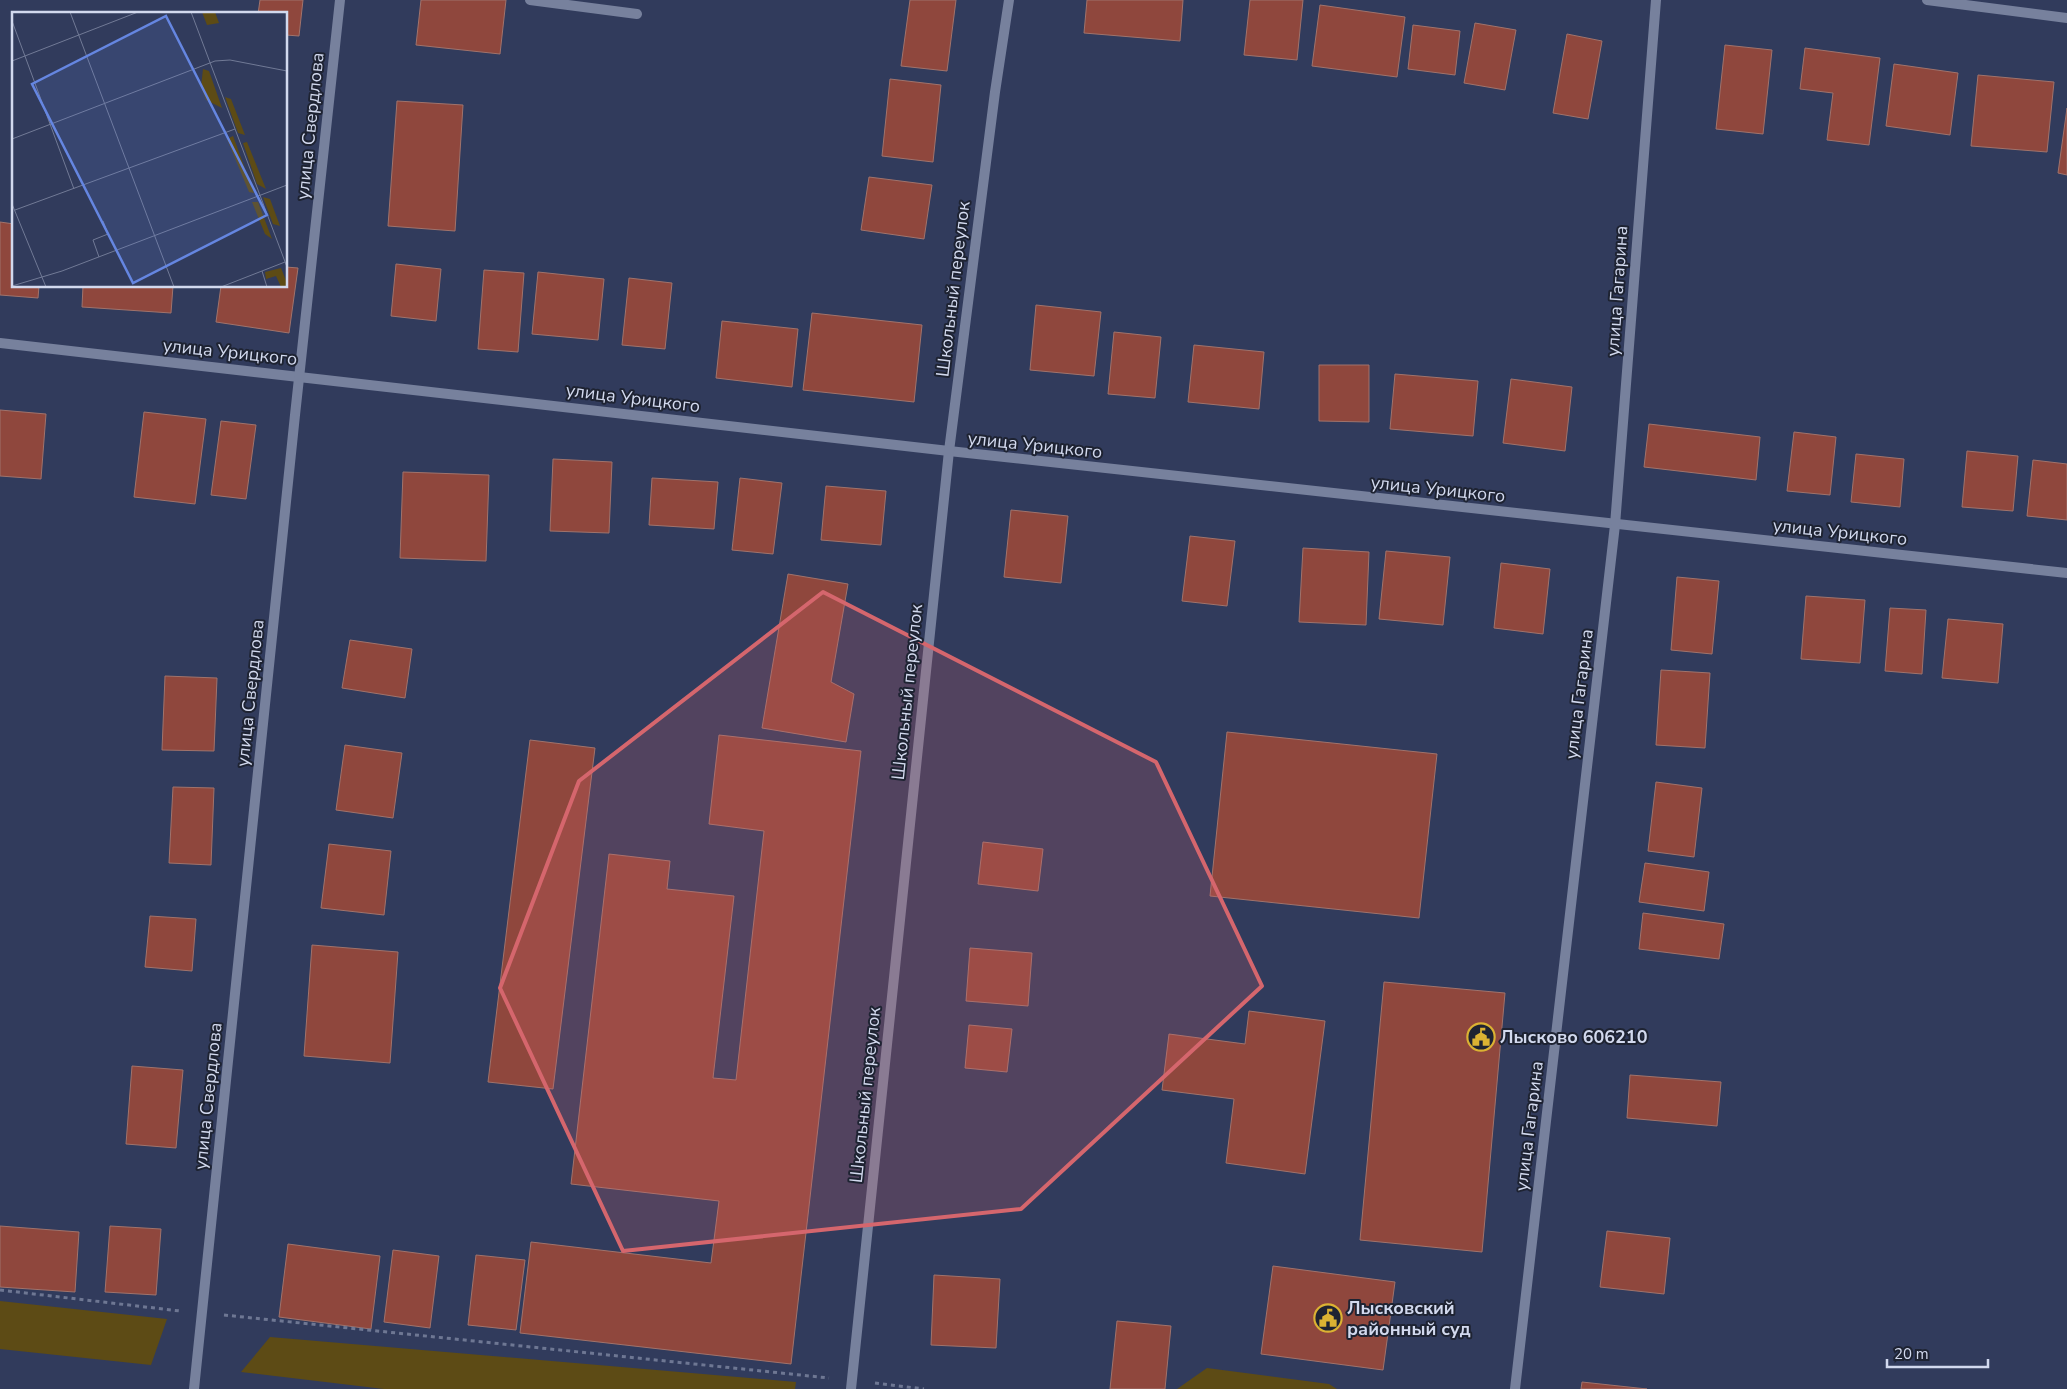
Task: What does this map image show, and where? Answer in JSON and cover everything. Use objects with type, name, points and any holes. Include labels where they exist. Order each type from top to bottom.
[{"type":"street","name":"улица Свердлова","points":[[194,1389],[340,0]]},
{"type":"street","points":[[530,0],[636,14]]},
{"type":"street","name":"Школьный переулок","points":[[852,1385],[949,452],[995,92],[1009,0]]},
{"type":"street","name":"улица Гагарина","points":[[1515,1389],[1615,525],[1656,0]]},
{"type":"street","points":[[1927,0],[2067,18]]},
{"type":"street","name":"улица Урицкого","points":[[0,343],[949,452],[2067,573]]},
{"type":"path","points":[[0,1290],[852,1385],[924,1389]]},
{"type":"highlighted area","points":[[823,592],[1156,762],[1262,986],[1021,1209],[623,1251],[500,988],[579,781]]},
{"type":"shaded area","points":[[0,1301],[167,1319],[151,1365],[0,1349]]},
{"type":"shaded area","points":[[270,1337],[796,1382],[795,1389],[384,1389],[241,1372]]},
{"type":"shaded area","points":[[1207,1368],[1329,1384],[1337,1389],[1177,1389]]},
{"type":"building","points":[[260,0],[303,0],[299,36],[288,35],[288,12],[258,12]]},
{"type":"building","points":[[421,0],[506,0],[500,54],[416,45]]},
{"type":"building","points":[[910,0],[956,0],[947,71],[901,66]]},
{"type":"building","points":[[1087,0],[1183,0],[1180,41],[1084,33]]},
{"type":"building","points":[[1250,0],[1303,0],[1297,60],[1244,55]]},
{"type":"building","points":[[1320,5],[1405,17],[1397,77],[1312,66]]},
{"type":"building","points":[[1475,23],[1516,30],[1505,90],[1464,83]]},
{"type":"building","points":[[1413,25],[1460,31],[1455,75],[1408,69]]},
{"type":"building","points":[[1567,34],[1602,41],[1588,119],[1553,113]]},
{"type":"building","points":[[1725,45],[1772,50],[1763,134],[1716,129]]},
{"type":"building","points":[[1805,48],[1880,58],[1869,145],[1827,140],[1833,93],[1800,89]]},
{"type":"building","points":[[1894,64],[1958,73],[1950,135],[1886,126]]},
{"type":"building","points":[[1978,75],[2054,82],[2047,152],[1971,146]]},
{"type":"building","points":[[890,79],[941,85],[933,162],[882,156]]},
{"type":"building","points":[[397,101],[463,105],[455,231],[388,226]]},
{"type":"building","points":[[2067,108],[2067,175],[2058,173]]},
{"type":"building","points":[[869,177],[932,185],[924,239],[861,230]]},
{"type":"building","points":[[0,222],[12,224],[12,288],[39,288],[38,298],[0,295]]},
{"type":"building","points":[[396,264],[441,269],[436,321],[391,316]]},
{"type":"building","points":[[288,267],[298,268],[289,333],[216,322],[221,288],[288,288]]},
{"type":"building","points":[[484,270],[524,273],[518,352],[478,349]]},
{"type":"building","points":[[538,272],[604,279],[598,340],[532,334]]},
{"type":"building","points":[[629,278],[672,283],[665,349],[622,345]]},
{"type":"building","points":[[83,288],[173,288],[171,313],[82,307]]},
{"type":"building","points":[[1036,305],[1101,312],[1094,376],[1030,370]]},
{"type":"building","points":[[812,313],[922,325],[914,402],[803,390]]},
{"type":"building","points":[[722,321],[798,329],[792,387],[716,378]]},
{"type":"building","points":[[1114,332],[1161,337],[1155,398],[1108,394]]},
{"type":"building","points":[[1194,345],[1264,352],[1259,409],[1188,402]]},
{"type":"building","points":[[1319,365],[1369,365],[1369,422],[1319,421]]},
{"type":"building","points":[[1395,374],[1478,381],[1473,436],[1390,429]]},
{"type":"building","points":[[1511,379],[1572,387],[1565,451],[1503,443]]},
{"type":"building","points":[[0,410],[46,414],[41,479],[0,476]]},
{"type":"building","points":[[144,412],[206,419],[195,504],[134,497]]},
{"type":"building","points":[[221,421],[256,425],[246,499],[211,495]]},
{"type":"building","points":[[1649,424],[1760,437],[1756,480],[1644,467]]},
{"type":"building","points":[[1794,432],[1836,437],[1830,495],[1787,491]]},
{"type":"building","points":[[1967,451],[2018,456],[2013,511],[1962,507]]},
{"type":"building","points":[[1856,454],[1904,459],[1900,507],[1851,502]]},
{"type":"building","points":[[553,459],[612,462],[609,533],[550,531]]},
{"type":"building","points":[[2033,460],[2067,464],[2067,520],[2027,516]]},
{"type":"building","points":[[403,472],[489,475],[486,561],[400,558]]},
{"type":"building","points":[[652,478],[718,482],[714,529],[649,525]]},
{"type":"building","points":[[740,478],[782,483],[773,554],[732,550]]},
{"type":"building","points":[[826,486],[886,491],[881,545],[821,540]]},
{"type":"building","points":[[1011,510],[1068,516],[1061,583],[1004,577]]},
{"type":"building","points":[[1190,536],[1235,541],[1227,606],[1182,601]]},
{"type":"building","points":[[1303,548],[1369,552],[1366,625],[1299,622]]},
{"type":"building","points":[[1386,551],[1450,557],[1443,625],[1379,619]]},
{"type":"building","points":[[1501,563],[1550,569],[1543,634],[1494,628]]},
{"type":"building","points":[[788,574],[848,584],[831,682],[854,694],[846,742],[762,728]]},
{"type":"building","points":[[1677,577],[1719,581],[1712,654],[1671,650]]},
{"type":"building","points":[[1806,596],[1865,600],[1860,663],[1801,659]]},
{"type":"building","points":[[1890,608],[1926,610],[1922,674],[1885,671]]},
{"type":"building","points":[[1948,619],[2003,624],[1998,683],[1942,678]]},
{"type":"building","points":[[350,640],[412,649],[405,698],[342,688]]},
{"type":"building","points":[[1661,670],[1710,673],[1705,748],[1656,745]]},
{"type":"building","points":[[165,676],[217,678],[214,751],[162,750]]},
{"type":"building","points":[[1227,732],[1437,754],[1419,918],[1210,896]]},
{"type":"building","points":[[719,735],[861,751],[791,1364],[520,1333],[531,1242],[711,1263],[719,1201],[571,1184],[609,854],[670,861],[667,889],[734,896],[713,1078],[736,1080],[764,831],[709,824]]},
{"type":"building","points":[[530,740],[595,748],[553,1089],[488,1082]]},
{"type":"building","points":[[345,745],[402,753],[393,818],[336,810]]},
{"type":"building","points":[[1656,782],[1702,788],[1694,857],[1648,851]]},
{"type":"building","points":[[173,787],[214,788],[211,865],[169,863]]},
{"type":"building","points":[[983,842],[1043,849],[1038,891],[978,884]]},
{"type":"building","points":[[329,844],[391,851],[384,915],[321,908]]},
{"type":"building","points":[[1645,863],[1709,872],[1704,911],[1639,902]]},
{"type":"building","points":[[1643,913],[1724,924],[1719,959],[1639,949]]},
{"type":"building","points":[[150,916],[196,919],[192,971],[145,967]]},
{"type":"building","points":[[312,945],[398,952],[390,1063],[304,1056]]},
{"type":"building","points":[[970,948],[1032,953],[1028,1006],[966,1001]]},
{"type":"building","points":[[1384,982],[1505,993],[1482,1252],[1360,1240]]},
{"type":"building","points":[[1249,1011],[1325,1021],[1305,1174],[1226,1163],[1234,1099],[1162,1090],[1169,1034],[1245,1044]]},
{"type":"building","points":[[969,1025],[1012,1029],[1007,1072],[965,1068]]},
{"type":"building","points":[[132,1066],[183,1070],[176,1148],[126,1144]]},
{"type":"building","points":[[1630,1075],[1721,1082],[1717,1126],[1627,1118]]},
{"type":"building","points":[[0,1226],[79,1232],[75,1292],[0,1287]]},
{"type":"building","points":[[110,1226],[161,1229],[156,1295],[105,1292]]},
{"type":"building","points":[[1607,1231],[1670,1238],[1664,1294],[1600,1287]]},
{"type":"building","points":[[288,1244],[380,1256],[371,1329],[279,1317]]},
{"type":"building","points":[[393,1250],[439,1256],[430,1328],[384,1322]]},
{"type":"building","points":[[476,1255],[525,1260],[516,1330],[468,1325]]},
{"type":"building","name":"Лысковский районный суд","points":[[1273,1266],[1395,1282],[1383,1370],[1261,1354]]},
{"type":"building","points":[[934,1275],[1000,1279],[996,1348],[931,1345]]},
{"type":"building","points":[[1117,1321],[1171,1326],[1165,1389],[1110,1389]]},
{"type":"building","points":[[1582,1382],[1647,1389],[1581,1389]]},
{"type":"place","name":"Лысково 606210","points":[[1481,1037]]},
{"type":"place","name":"Лысковский районный суд","points":[[1328,1318]]}]
